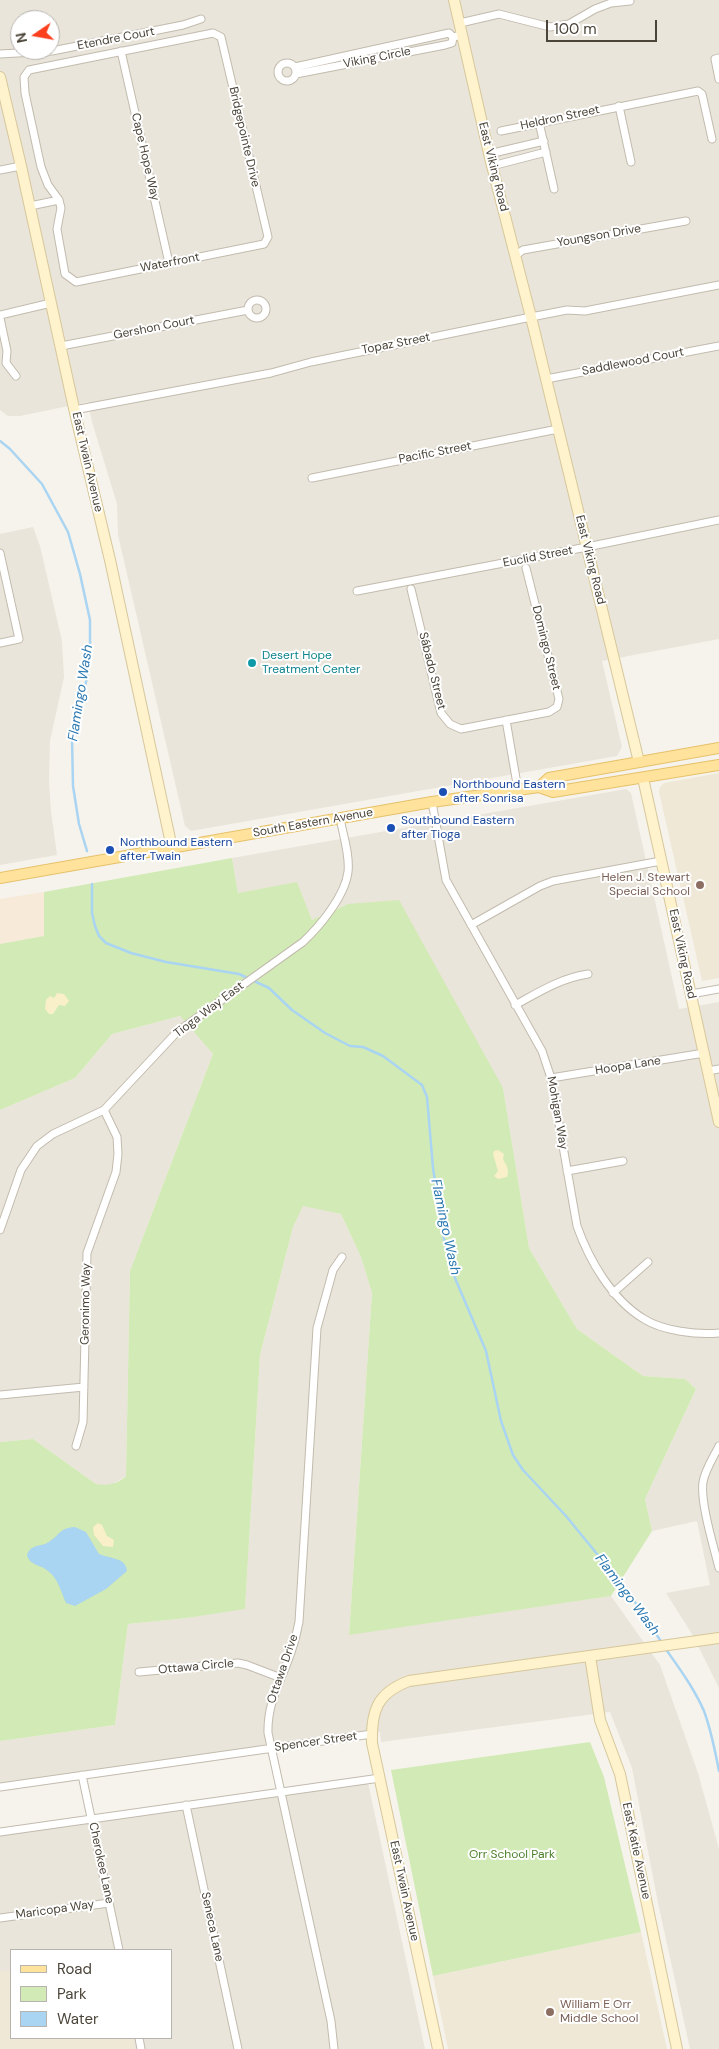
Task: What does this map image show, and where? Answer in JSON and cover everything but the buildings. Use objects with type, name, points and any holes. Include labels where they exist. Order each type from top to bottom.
[{"type":"main road","name":"South Eastern Avenue","points":[[538,787],[549,778],[719,748]]},
{"type":"main road","name":"South Eastern Avenue","points":[[0,878],[432,802],[538,787],[553,792],[719,765]]},
{"type":"street","name":"East Viking Road","points":[[454,0],[460,23],[458,36],[531,317],[643,778],[719,1122]]},
{"type":"street","points":[[460,23],[499,14],[515,16],[550,27],[569,24],[611,3],[630,1]]},
{"type":"street","name":"Etendre Court","points":[[0,54],[52,51],[182,25],[200,18]]},
{"type":"street","name":"Bridgepointe Drive","points":[[121,51],[213,33],[220,37],[268,237],[266,240]]},
{"type":"street","name":"Viking Circle","points":[[449,33],[458,36],[452,43],[445,45],[296,71],[449,33]]},
{"type":"street","points":[[30,206],[59,200],[48,185],[41,167],[25,94],[24,77],[29,70],[121,51]]},
{"type":"street","name":"Cape Hope Way","points":[[121,51],[170,263]]},
{"type":"street","points":[[719,58],[715,59],[719,79]]},
{"type":"street","name":"East Twain Avenue","points":[[0,77],[74,410],[110,560],[172,848]]},
{"type":"street","name":"Heldron Street","points":[[501,131],[698,91],[702,94],[712,138]]},
{"type":"street","points":[[619,106],[631,162]]},
{"type":"street","points":[[539,122],[554,189]]},
{"type":"street","points":[[490,154],[544,141]]},
{"type":"street","points":[[492,166],[546,152]]},
{"type":"street","points":[[0,170],[21,166]]},
{"type":"street","name":"Waterfront","points":[[59,200],[61,208],[57,229],[65,274],[76,282],[264,244],[266,240]]},
{"type":"street","name":"Youngson Drive","points":[[515,256],[523,250],[686,221]]},
{"type":"street","name":"Topaz Street","points":[[74,410],[271,373],[311,362],[567,310],[585,311],[719,285]]},
{"type":"street","points":[[16,376],[3,362],[7,351],[0,317],[51,303]]},
{"type":"street","name":"Gershon Court","points":[[61,346],[248,310]]},
{"type":"street","name":"Saddlewood Court","points":[[546,379],[719,346]]},
{"type":"street","name":"Pacific Street","points":[[312,478],[558,429]]},
{"type":"street","name":"Euclid Street","points":[[357,591],[719,520]]},
{"type":"street","points":[[0,553],[19,639],[0,643]]},
{"type":"street","name":"Domingo Street","points":[[506,720],[549,712],[557,707],[559,699],[526,568]]},
{"type":"street","name":"Sábado Street","points":[[411,588],[441,713],[450,724],[461,728],[506,720]]},
{"type":"street","points":[[506,720],[518,790]]},
{"type":"street","name":"Mohigan Way","points":[[432,802],[446,880],[542,1051],[551,1078],[577,1226],[585,1248],[613,1293],[644,1319],[674,1330],[719,1333]]},
{"type":"street","name":"Tioga Way East","points":[[0,1230],[21,1170],[37,1146],[53,1134],[104,1110],[177,1032],[303,942],[319,926],[341,892],[348,873],[340,818]]},
{"type":"street","points":[[471,925],[540,886],[553,881],[661,861]]},
{"type":"street","points":[[515,1005],[556,982],[572,976],[588,974]]},
{"type":"street","points":[[691,994],[719,989]]},
{"type":"street","name":"Hoopa Lane","points":[[551,1078],[704,1054]]},
{"type":"street","points":[[708,1071],[719,1069]]},
{"type":"street","name":"Geronimo Way","points":[[76,1446],[83,1422],[87,1253],[116,1172],[118,1154],[117,1137],[104,1110]]},
{"type":"street","points":[[567,1171],[623,1161]]},
{"type":"street","name":"Ottawa Drive","points":[[334,2049],[331,2021],[268,1733],[268,1716],[272,1699],[293,1646],[298,1622],[317,1328],[327,1285],[333,1270],[342,1257]]},
{"type":"street","points":[[613,1293],[648,1262]]},
{"type":"street","points":[[0,1395],[84,1387]]},
{"type":"street","points":[[719,1446],[706,1472],[703,1484],[719,1568]]},
{"type":"street","name":"Spencer Street","points":[[0,1787],[372,1734],[373,1715],[382,1698],[397,1686],[409,1681],[719,1638]]},
{"type":"street","name":"East Katie Avenue","points":[[590,1656],[600,1720],[620,1774],[678,2049]]},
{"type":"street","name":"Ottawa Circle","points":[[139,1672],[238,1663],[281,1678]]},
{"type":"street","name":"East Twain Avenue","points":[[372,1734],[372,1743],[438,2049]]},
{"type":"street","name":"Cherokee Lane","points":[[82,1775],[119,1949]]},
{"type":"street","points":[[0,1832],[380,1778]]},
{"type":"street","name":"Seneca Lane","points":[[186,1805],[238,2049]]},
{"type":"street","name":"Maricopa Way","points":[[0,1918],[109,1903]]},
{"type":"shaded area","points":[[0,0],[719,0],[719,639],[602,661],[622,747],[617,756],[191,831],[185,826],[118,535],[117,504],[92,422],[88,402],[20,416],[8,416],[0,410]]},
{"type":"shaded area","points":[[33,527],[40,546],[62,641],[64,677],[50,741],[49,780],[57,855],[0,865],[0,534]]},
{"type":"shaded area","name":"Helen J. Stewart Special School","points":[[719,773],[719,978],[702,981],[659,792],[660,787],[664,783]]},
{"type":"shaded area","points":[[626,789],[631,793],[679,1009],[719,1002],[719,1688],[692,1634],[666,1593],[710,1585],[697,1521],[652,1531],[645,1499],[696,1389],[685,1379],[643,1376],[577,1329],[529,1248],[503,1088],[348,904],[312,920],[297,883],[238,893],[232,858]]},
{"type":"shaded area","points":[[44,892],[44,936],[0,944],[0,899]]},
{"type":"shaded area","points":[[180,1016],[213,1054],[130,1271],[126,1476],[113,1484],[105,1486],[96,1484],[33,1439],[0,1442],[0,1110],[75,1078],[112,1034]]},
{"type":"shaded area","points":[[303,1205],[341,1214],[361,1257],[372,1293],[349,1634],[611,1596],[660,1665],[698,1773],[719,1849],[719,2049],[690,2049],[658,1903],[632,1768],[610,1712],[381,1742],[380,1732],[0,1790],[0,1741],[115,1725],[128,1624],[187,1618],[245,1608],[260,1355],[293,1227]]},
{"type":"shaded area","points":[[367,1778],[425,2049],[0,2049],[0,1829]]},
{"type":"shaded area","name":"William E Orr Middle School","points":[[641,1932],[667,2049],[448,2049],[433,1976]]},
{"type":"shaded area","points":[[10,1970],[10,2039],[133,2039],[135,2049],[0,2049],[0,1972]]},
{"type":"green space","points":[[232,858],[238,893],[297,882],[312,920],[348,904],[399,900],[503,1088],[529,1248],[577,1329],[643,1376],[685,1379],[696,1389],[645,1499],[652,1531],[611,1596],[349,1635],[372,1293],[361,1257],[341,1214],[303,1206],[293,1227],[260,1355],[245,1609],[187,1618],[128,1624],[115,1725],[0,1741],[0,1442],[33,1439],[96,1484],[112,1484],[126,1476],[130,1271],[213,1054],[180,1016],[112,1034],[75,1078],[0,1110],[0,944],[44,936],[44,892]]},
{"type":"green space","name":"Orr School Park","points":[[590,1742],[604,1777],[641,1932],[433,1976],[391,1770]]},
{"type":"sand","points":[[57,993],[64,994],[69,1001],[65,1006],[59,1005],[53,1014],[49,1014],[45,1009],[46,1000],[50,996],[54,998]]},
{"type":"sand","points":[[498,1150],[504,1154],[503,1159],[508,1172],[507,1177],[498,1179],[494,1176],[498,1171],[493,1154],[494,1151]]},
{"type":"sand","points":[[98,1523],[102,1525],[107,1536],[114,1540],[113,1547],[103,1546],[94,1535],[93,1527]]},
{"type":"water","points":[[75,1527],[86,1532],[99,1554],[121,1561],[126,1566],[127,1571],[106,1589],[75,1606],[66,1603],[57,1581],[45,1569],[30,1561],[27,1555],[33,1547],[47,1543],[65,1529]]},
{"type":"waterway","name":"Flamingo Wash","points":[[0,441],[10,449],[42,484],[68,532],[90,620],[90,652],[87,678],[72,738],[73,786],[79,824],[87,851]]},
{"type":"waterway","name":"Flamingo Wash","points":[[92,884],[92,913],[95,926],[99,936],[106,943],[131,953],[166,962],[239,974],[269,988],[292,1010],[325,1033],[350,1046],[363,1047],[383,1056],[422,1085],[427,1097],[433,1168],[444,1239],[452,1271],[486,1351],[501,1421],[513,1455],[523,1470],[566,1516],[629,1593],[662,1643]]},
{"type":"waterway","name":"Flamingo Wash","points":[[665,1648],[691,1686],[704,1711],[719,1771]]},
{"type":"place","name":"Desert Hope Treatment Center","points":[[252,663]]},
{"type":"place","name":"Northbound Eastern after Sonrisa","points":[[443,792]]},
{"type":"place","name":"Southbound Eastern after Tioga","points":[[391,828]]},
{"type":"place","name":"Northbound Eastern after Twain","points":[[110,850]]},
{"type":"place","name":"Helen J. Stewart Special School","points":[[700,885]]},
{"type":"place","name":"William E Orr Middle School","points":[[550,2012]]}]
